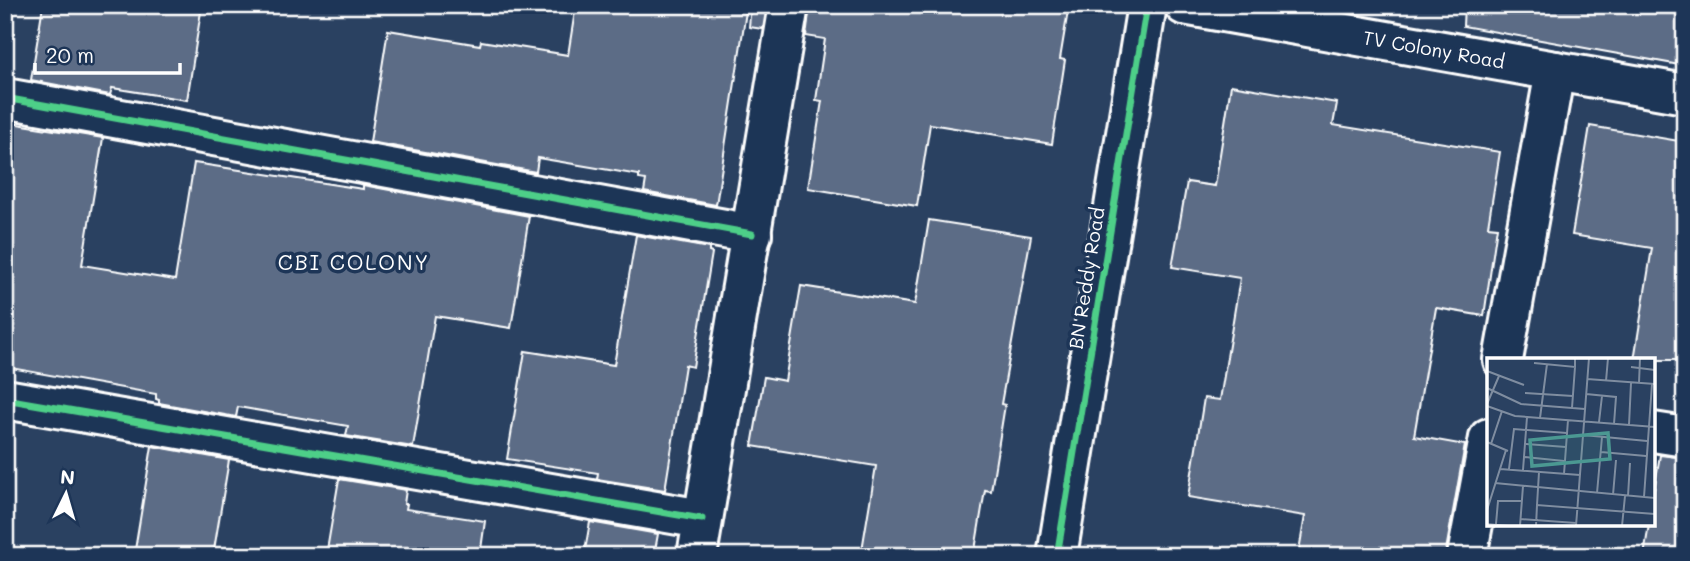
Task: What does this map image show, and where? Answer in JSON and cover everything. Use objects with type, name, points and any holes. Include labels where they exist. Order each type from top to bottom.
[{"type":"street","points":[[5,399],[699,538],[789,5]]},
{"type":"street","name":"BN Reddy Road","points":[[1057,556],[1146,5]]},
{"type":"street","name":"TV Colony Road","points":[[1184,5],[1685,94]]},
{"type":"street","points":[[1503,358],[1555,71]]},
{"type":"street","points":[[5,98],[752,234]]},
{"type":"street","points":[[1655,432],[1685,437]]},
{"type":"street","points":[[1468,556],[1487,449]]},
{"type":"building","points":[[43,5],[202,5],[187,100],[112,88],[110,95],[31,80]]},
{"type":"building","points":[[576,5],[747,5],[716,205],[644,192],[646,180],[639,179],[639,175],[538,158],[536,172],[370,142],[388,30],[480,45],[481,41],[568,55]]},
{"type":"building","points":[[751,5],[767,5],[763,29],[749,27]]},
{"type":"building","points":[[810,5],[1069,5],[1060,59],[1065,60],[1052,144],[930,124],[917,206],[808,188],[822,101],[816,100],[825,39],[806,36]]},
{"type":"building","points":[[1464,5],[1685,5],[1685,66],[1463,26]]},
{"type":"building","points":[[1231,85],[1337,103],[1333,125],[1500,152],[1488,226],[1497,227],[1484,316],[1436,308],[1414,436],[1465,445],[1445,556],[1298,556],[1305,516],[1188,497],[1204,398],[1220,400],[1240,278],[1172,267],[1187,182],[1215,186]]},
{"type":"building","points":[[5,122],[103,138],[82,265],[175,280],[194,163],[363,189],[363,185],[529,216],[511,328],[435,316],[413,447],[346,436],[348,426],[238,407],[236,417],[159,403],[156,394],[5,367]]},
{"type":"building","points":[[1590,126],[1685,142],[1685,360],[1634,358],[1652,248],[1572,235]]},
{"type":"building","points":[[929,220],[1031,236],[1001,404],[1005,405],[991,491],[985,490],[974,556],[861,556],[876,466],[752,446],[764,377],[785,381],[801,286],[915,304]]},
{"type":"building","points":[[636,235],[709,248],[712,253],[693,367],[685,365],[665,490],[597,479],[598,473],[507,459],[525,351],[614,365]]},
{"type":"building","points":[[152,446],[229,460],[213,556],[134,556]]},
{"type":"building","points":[[1660,455],[1685,458],[1685,556],[1644,556],[1649,526],[1655,526],[1655,484]]},
{"type":"building","points":[[339,479],[406,490],[406,509],[485,521],[480,556],[326,556]]},
{"type":"building","points":[[590,522],[658,534],[654,556],[584,556]]},
{"type":"cycle path","points":[[1057,556],[1147,5]]},
{"type":"cycle path","points":[[5,98],[752,234]]},
{"type":"cycle path","points":[[5,399],[702,519]]},
{"type":"district","name":"CBI COLONY","points":[[354,261]]}]
